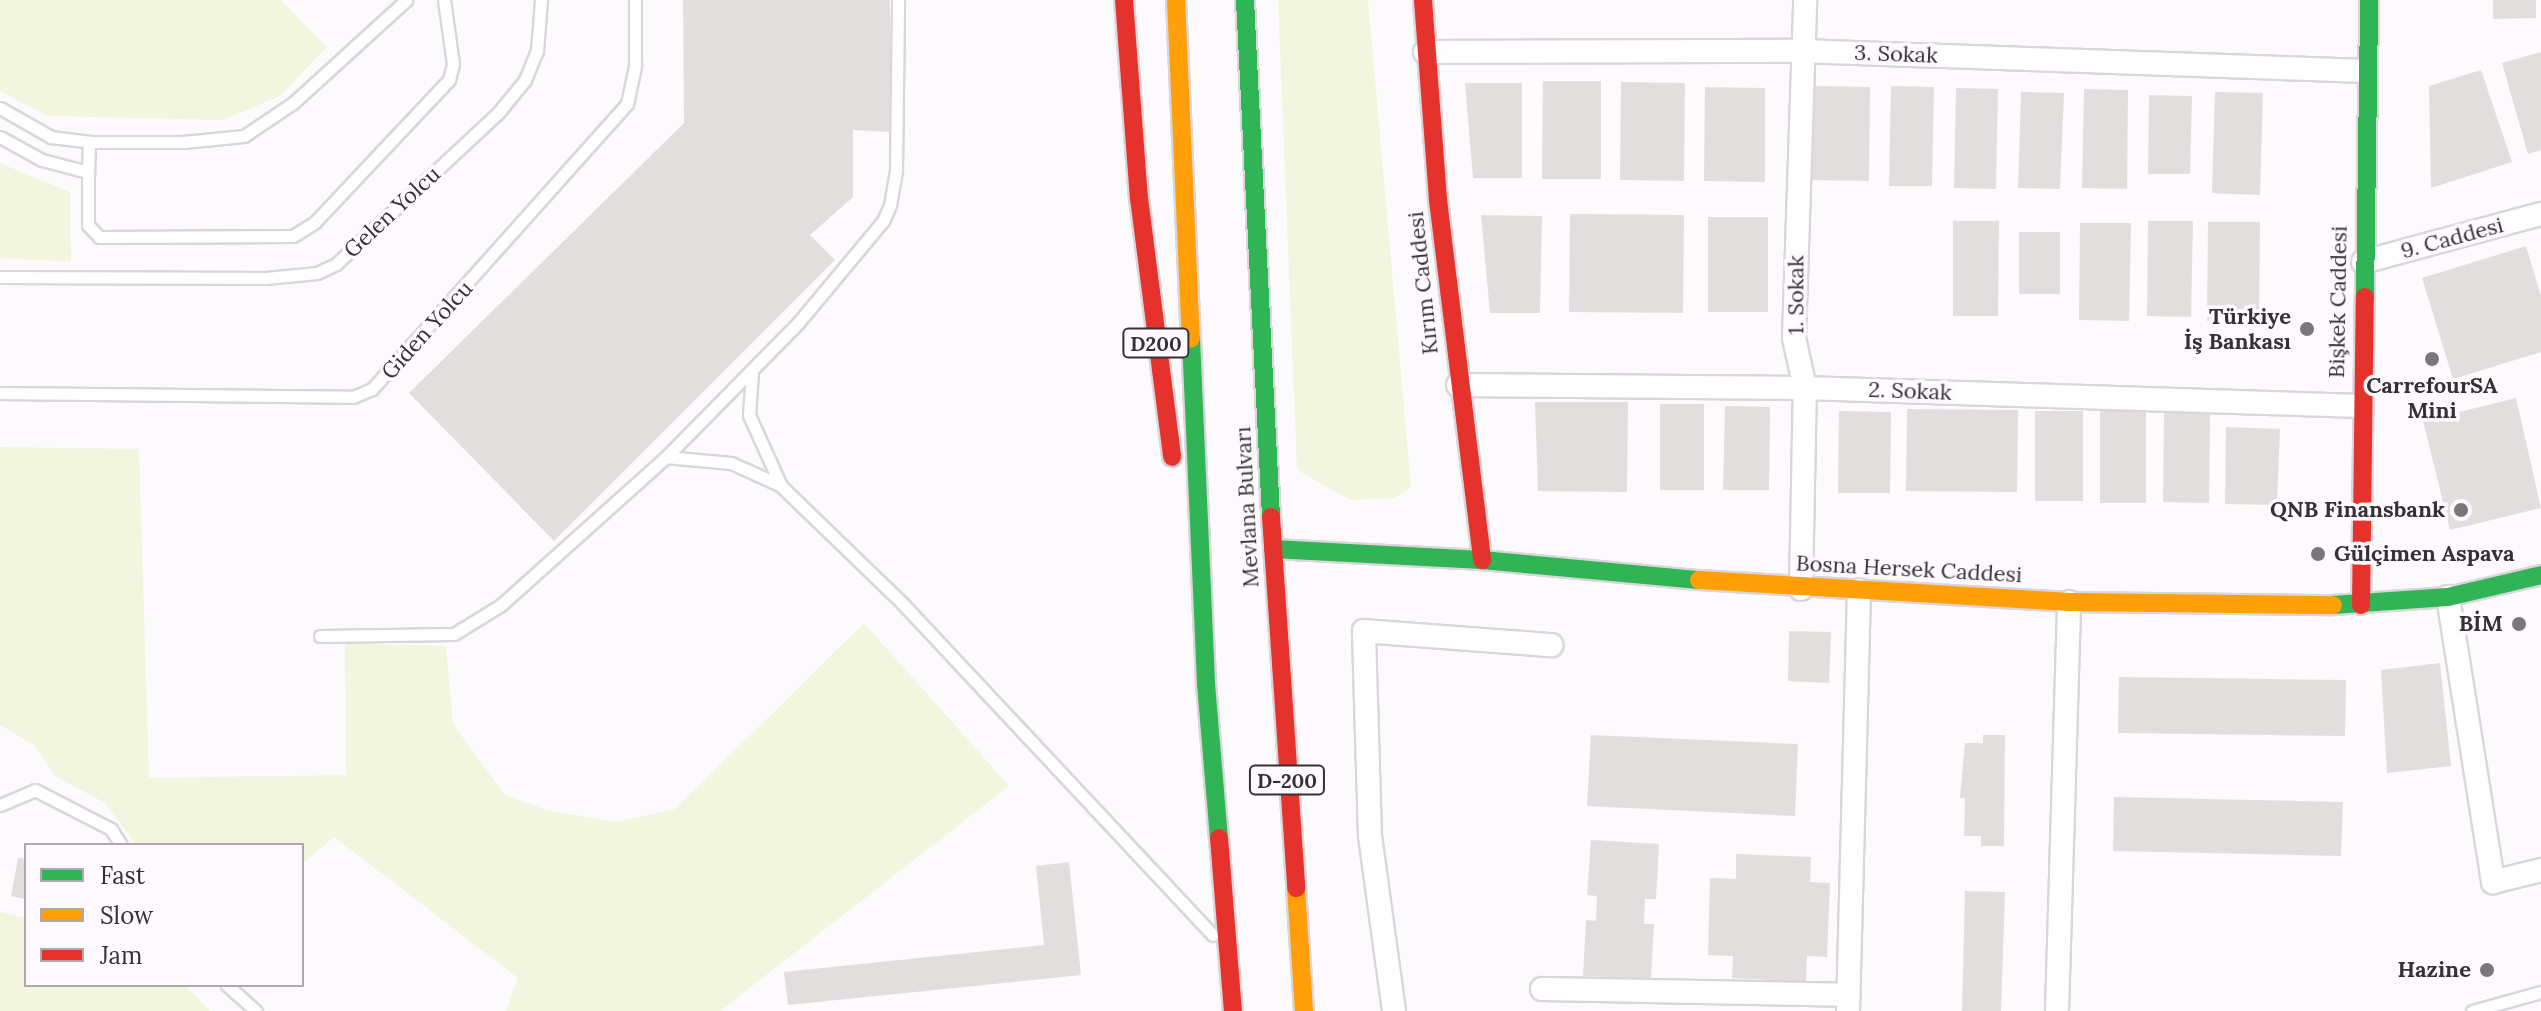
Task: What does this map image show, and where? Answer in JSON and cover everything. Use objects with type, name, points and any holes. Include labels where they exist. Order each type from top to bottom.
[{"type":"main road","name":"D200","points":[[1124,0],[1139,198],[1206,684]]},
{"type":"main road","points":[[1176,0],[1206,684]]},
{"type":"main road","name":"Mevlana Bulvarı","points":[[1245,0],[1273,549],[1304,1011]]},
{"type":"main road","name":"Kırım Caddesi","points":[[1423,0],[1425,52],[1458,385],[1482,560]]},
{"type":"main road","name":"Bişkek Caddesi","points":[[2361,605],[2361,406],[2369,0]]},
{"type":"main road","name":"Bosna Hersek Caddesi","points":[[1273,549],[1482,560],[1801,589],[2069,602],[2361,605],[2448,597],[2541,575]]},
{"type":"main road","name":"D-200","points":[[1206,684],[1233,1011]]},
{"type":"street","name":"1. Sokak","points":[[1801,589],[1805,388],[1794,338],[1805,0]]},
{"type":"street","name":"3. Sokak","points":[[1425,52],[1801,51],[2366,71]]},
{"type":"street","name":"9. Caddesi","points":[[2363,262],[2541,214]]},
{"type":"street","name":"2. Sokak","points":[[1458,385],[1805,388],[2361,406]]},
{"type":"street","points":[[1542,989],[1848,1003],[1859,590]]},
{"type":"street","points":[[2448,597],[2493,882],[2541,870]]},
{"type":"street","points":[[2057,1011],[2069,602]]},
{"type":"street","points":[[1394,1011],[1370,836],[1364,631],[1551,645]]},
{"type":"lane","points":[[4,113],[51,137],[89,142],[183,142],[244,136],[293,103],[406,0]]},
{"type":"lane","points":[[89,142],[88,225],[109,241],[293,236],[315,222],[449,80],[453,64],[444,0]]},
{"type":"lane","name":"Gelen Yolcu","points":[[0,277],[266,278],[317,273],[336,264],[498,113],[525,80],[540,35],[541,0]]},
{"type":"lane","name":"Giden Yolcu","points":[[0,393],[353,397],[372,389],[627,104],[635,65],[635,0]]},
{"type":"lane","points":[[320,636],[454,634],[501,605],[666,457],[752,373],[840,274],[890,205],[896,170],[898,0]]},
{"type":"lane","points":[[0,137],[42,160],[88,172]]},
{"type":"lane","points":[[752,373],[752,423],[781,486]]},
{"type":"lane","points":[[666,457],[731,463],[781,486],[903,604],[1227,950]]},
{"type":"lane","points":[[0,805],[35,790],[111,829],[120,843]]},
{"type":"lane","points":[[229,987],[256,1011]]},
{"type":"lane","points":[[2472,1011],[2541,992]]},
{"type":"green space","points":[[0,0],[281,0],[327,47],[280,96],[222,120],[48,116],[0,91]]},
{"type":"green space","points":[[1278,0],[1368,0],[1411,487],[1395,498],[1350,500],[1297,470]]},
{"type":"green space","points":[[0,163],[70,192],[71,262],[0,258]]},
{"type":"green space","points":[[0,447],[139,449],[149,778],[346,775],[345,643],[446,646],[453,724],[504,794],[546,810],[616,822],[675,809],[864,623],[1009,786],[720,1011],[506,1011],[518,978],[334,837],[304,862],[304,843],[135,843],[105,803],[55,776],[34,745],[0,725]]},
{"type":"green space","points":[[0,912],[24,918],[24,987],[187,987],[210,1011],[0,1011]]},
{"type":"building","points":[[683,0],[890,0],[890,132],[853,130],[853,197],[810,235],[835,260],[554,541],[409,393],[684,123]]},
{"type":"building","points":[[2493,0],[2536,0],[2536,18],[2493,19]]},
{"type":"building","points":[[2541,52],[2541,150],[2528,154],[2502,63]]},
{"type":"building","points":[[2481,70],[2512,162],[2431,188],[2429,86]]},
{"type":"building","points":[[1543,81],[1601,81],[1601,179],[1542,179]]},
{"type":"building","points":[[1621,82],[1685,83],[1684,181],[1620,180]]},
{"type":"building","points":[[1465,83],[1522,83],[1522,178],[1473,178]]},
{"type":"building","points":[[1806,86],[1870,87],[1869,181],[1804,180]]},
{"type":"building","points":[[1891,86],[1934,87],[1932,186],[1889,186]]},
{"type":"building","points":[[1705,87],[1765,88],[1765,182],[1704,181]]},
{"type":"building","points":[[1956,88],[1998,89],[1996,189],[1954,188]]},
{"type":"building","points":[[2084,89],[2128,90],[2127,189],[2082,188]]},
{"type":"building","points":[[2021,92],[2064,93],[2060,189],[2018,188]]},
{"type":"building","points":[[2215,92],[2263,93],[2260,195],[2212,193]]},
{"type":"building","points":[[2149,95],[2192,96],[2190,174],[2148,174]]},
{"type":"building","points":[[1570,214],[1684,215],[1683,313],[1569,312]]},
{"type":"building","points":[[1481,215],[1542,216],[1540,313],[1490,313]]},
{"type":"building","points":[[1708,217],[1768,217],[1768,312],[1708,312]]},
{"type":"building","points":[[1953,221],[1999,221],[1998,316],[1953,316]]},
{"type":"building","points":[[2148,221],[2193,221],[2191,317],[2147,316]]},
{"type":"building","points":[[2208,222],[2260,222],[2259,322],[2207,321]]},
{"type":"building","points":[[2080,223],[2131,223],[2129,321],[2079,320]]},
{"type":"building","points":[[2019,232],[2060,232],[2060,294],[2019,294]]},
{"type":"building","points":[[2526,246],[2541,296],[2541,352],[2453,379],[2422,278]]},
{"type":"building","points":[[2516,398],[2541,508],[2450,530],[2423,421]]},
{"type":"building","points":[[1535,402],[1628,402],[1627,492],[1538,491]]},
{"type":"building","points":[[1660,404],[1704,404],[1704,490],[1660,490]]},
{"type":"building","points":[[1725,406],[1770,407],[1769,490],[1723,490]]},
{"type":"building","points":[[1907,409],[2018,410],[2017,492],[1906,491]]},
{"type":"building","points":[[1839,411],[1891,412],[1890,493],[1838,493]]},
{"type":"building","points":[[2035,411],[2083,411],[2083,501],[2035,501]]},
{"type":"building","points":[[2100,411],[2146,411],[2146,503],[2100,503]]},
{"type":"building","points":[[2164,412],[2210,413],[2209,503],[2163,502]]},
{"type":"building","points":[[2226,427],[2280,429],[2277,505],[2225,504]]},
{"type":"building","points":[[1789,631],[1831,632],[1829,683],[1788,681]]},
{"type":"building","points":[[2440,663],[2451,766],[2387,773],[2381,670]]},
{"type":"building","points":[[2119,677],[2346,680],[2345,736],[2118,733]]},
{"type":"building","points":[[1591,735],[1798,744],[1795,816],[1587,806]]},
{"type":"building","points":[[1983,735],[2005,735],[2004,846],[1981,846],[1981,836],[1964,836],[1965,798],[1960,798],[1965,743],[1983,743]]},
{"type":"building","points":[[2114,797],[2343,802],[2341,856],[2113,851]]},
{"type":"building","points":[[1591,840],[1659,844],[1656,899],[1645,899],[1644,924],[1654,924],[1651,979],[1583,976],[1586,920],[1596,921],[1597,896],[1587,895]]},
{"type":"building","points":[[1736,854],[1811,857],[1810,882],[1830,883],[1827,957],[1807,956],[1806,982],[1732,978],[1733,956],[1708,955],[1710,878],[1736,879]]},
{"type":"building","points":[[18,858],[24,859],[24,899],[11,896]]},
{"type":"building","points":[[1069,862],[1081,975],[788,1005],[784,972],[1044,945],[1036,866]]},
{"type":"building","points":[[1965,891],[2005,892],[2001,1011],[1962,1011]]},
{"type":"traffic: fast","points":[[1245,0],[1271,517]]},
{"type":"traffic: fast","points":[[2365,297],[2369,0]]},
{"type":"traffic: fast","points":[[1191,339],[1206,684],[1219,838]]},
{"type":"traffic: fast","points":[[1273,549],[1482,560],[1699,580]]},
{"type":"traffic: fast","points":[[2333,605],[2448,597],[2541,575]]},
{"type":"traffic: slow","points":[[1176,0],[1191,339]]},
{"type":"traffic: slow","points":[[1699,580],[2069,602],[2333,605]]},
{"type":"traffic: slow","points":[[1296,888],[1304,1011]]},
{"type":"traffic: jam","points":[[1124,0],[1139,198],[1172,457]]},
{"type":"traffic: jam","points":[[1423,0],[1438,200],[1482,560]]},
{"type":"traffic: jam","points":[[2361,605],[2365,297]]},
{"type":"traffic: jam","points":[[1271,517],[1296,888]]},
{"type":"traffic: jam","points":[[1219,838],[1233,1011]]},
{"type":"place","name":"Türkiye İş Bankası","points":[[2307,329]]},
{"type":"place","name":"CarrefourSA Mini","points":[[2432,359]]},
{"type":"place","name":"QNB Finansbank","points":[[2461,510]]},
{"type":"place","name":"Gülçimen Aspava","points":[[2318,554]]},
{"type":"place","name":"BİM","points":[[2519,624]]},
{"type":"place","name":"Hazine","points":[[2487,970]]}]
